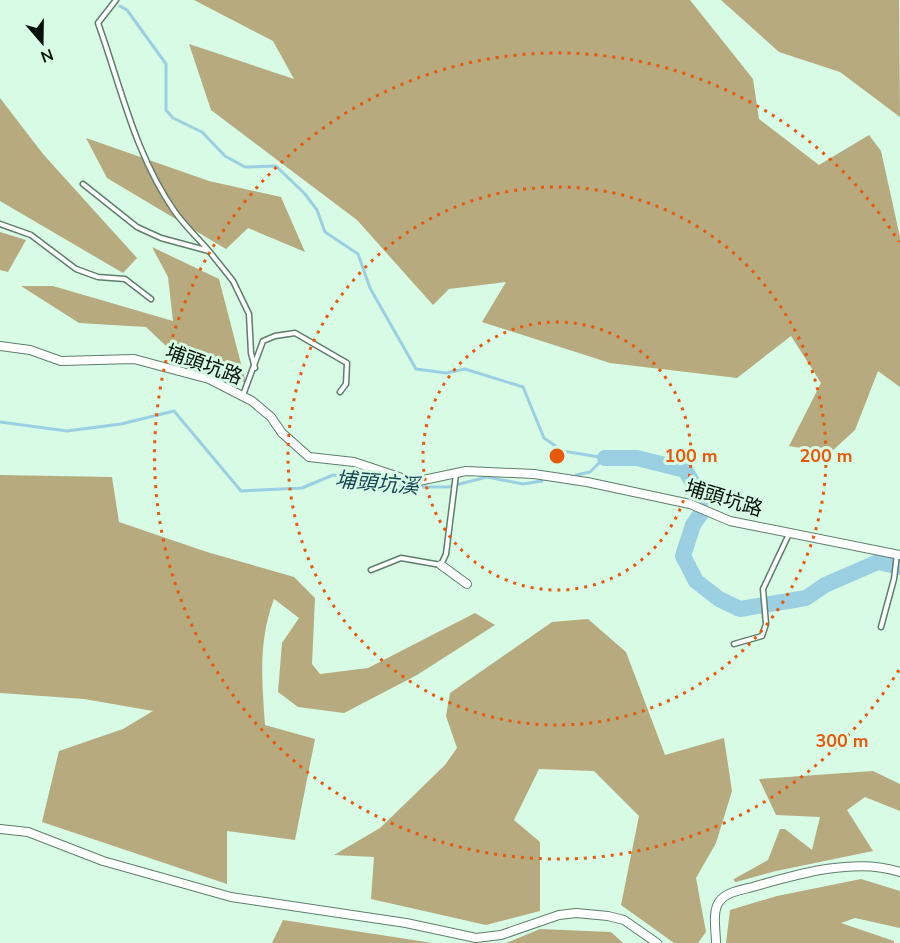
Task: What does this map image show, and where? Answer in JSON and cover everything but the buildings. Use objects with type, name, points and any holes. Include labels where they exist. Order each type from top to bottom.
[{"type":"street","name":"埔頭坑路","points":[[0,346],[30,350],[61,361],[134,359],[209,380],[243,395],[271,417],[282,433],[309,458],[354,462],[414,482],[456,477],[466,471],[534,474],[587,482],[676,500],[730,521],[899,554]]},
{"type":"street","points":[[441,565],[467,584]]},
{"type":"street","points":[[0,829],[28,832],[103,861],[231,897],[406,922],[476,938],[501,935],[559,915],[576,913],[608,916],[624,920],[657,943]]},
{"type":"street","points":[[716,943],[715,912],[719,902],[728,894],[788,877],[829,869],[860,866],[888,867],[900,872]]},
{"type":"lane","points":[[116,0],[98,23],[129,117],[148,166],[175,212],[233,281],[249,314],[251,354],[255,368]]},
{"type":"lane","points":[[83,184],[137,227],[161,238],[209,251]]},
{"type":"lane","points":[[0,224],[31,235],[76,268],[98,277],[124,279],[151,299]]},
{"type":"lane","points":[[243,395],[255,368],[263,341],[275,336],[295,333],[347,363],[346,384],[340,392]]},
{"type":"lane","points":[[371,570],[401,558],[441,565],[446,554],[456,477]]},
{"type":"lane","points":[[734,644],[762,636],[766,624],[763,589],[789,533]]},
{"type":"lane","points":[[881,627],[899,554]]},
{"type":"shaded area","points":[[194,0],[690,0],[753,79],[759,119],[819,165],[869,135],[881,151],[900,237],[900,387],[878,371],[855,430],[830,453],[789,446],[821,383],[791,336],[737,378],[610,363],[482,322],[506,282],[449,289],[433,305],[357,220],[211,110],[189,44],[294,79],[273,41]]},
{"type":"shaded area","points":[[721,0],[899,0],[900,117],[840,72],[779,52]]},
{"type":"shaded area","points":[[0,98],[43,154],[137,258],[123,273],[0,201]]},
{"type":"shaded area","points":[[86,138],[209,181],[281,197],[305,252],[248,228],[226,249],[107,178]]},
{"type":"shaded area","points":[[0,232],[26,240],[8,272],[0,270]]},
{"type":"shaded area","points":[[152,247],[219,279],[246,383],[165,345],[146,327],[79,323],[21,286],[53,286],[173,321],[168,277]]},
{"type":"shaded area","points":[[0,475],[112,477],[119,522],[207,552],[294,577],[315,598],[312,664],[320,674],[368,668],[475,613],[495,625],[417,675],[344,713],[298,707],[278,692],[282,643],[299,618],[274,599],[263,646],[265,725],[315,739],[295,840],[227,831],[227,884],[42,822],[59,751],[123,729],[153,711],[84,699],[0,693]]},
{"type":"shaded area","points":[[588,619],[626,652],[665,755],[724,738],[732,791],[716,843],[696,878],[706,932],[698,943],[674,943],[621,905],[639,816],[594,771],[539,769],[514,820],[540,842],[540,911],[486,925],[371,899],[374,857],[334,855],[380,828],[445,765],[457,748],[446,716],[450,693],[552,622]]},
{"type":"shaded area","points":[[873,771],[900,784],[900,811],[865,797],[847,810],[873,851],[734,881],[768,860],[780,829],[785,829],[812,850],[820,817],[776,815],[759,779]]},
{"type":"shaded area","points":[[861,879],[900,891],[900,928],[855,918],[841,923],[894,941],[894,943],[726,943],[730,910],[777,896]]},
{"type":"shaded area","points":[[283,920],[433,943],[272,943]]},
{"type":"shaded area","points":[[540,929],[611,932],[623,943],[506,943]]},
{"type":"waterway","points":[[120,6],[127,10],[166,64],[166,110],[173,118],[202,132],[225,156],[245,167],[276,166],[305,194],[317,210],[325,232],[358,254],[370,288],[416,369],[446,373],[465,369],[523,387],[544,438],[563,451],[605,458]]},
{"type":"waterway","name":"埔頭坑溪","points":[[0,422],[67,431],[121,424],[174,411],[241,491],[302,488],[333,475],[404,487],[448,487],[487,477],[523,484],[542,481]]},
{"type":"waterway","name":"埔頭坑溪","points":[[605,458],[637,458],[685,470],[701,496],[701,501]]},
{"type":"waterway","name":"埔頭坑溪","points":[[576,475],[590,472],[603,459]]},
{"type":"waterway","name":"埔頭坑溪","points":[[702,512],[693,525],[683,556],[696,581],[719,599],[740,609],[806,598],[825,585],[878,562],[900,567]]}]
